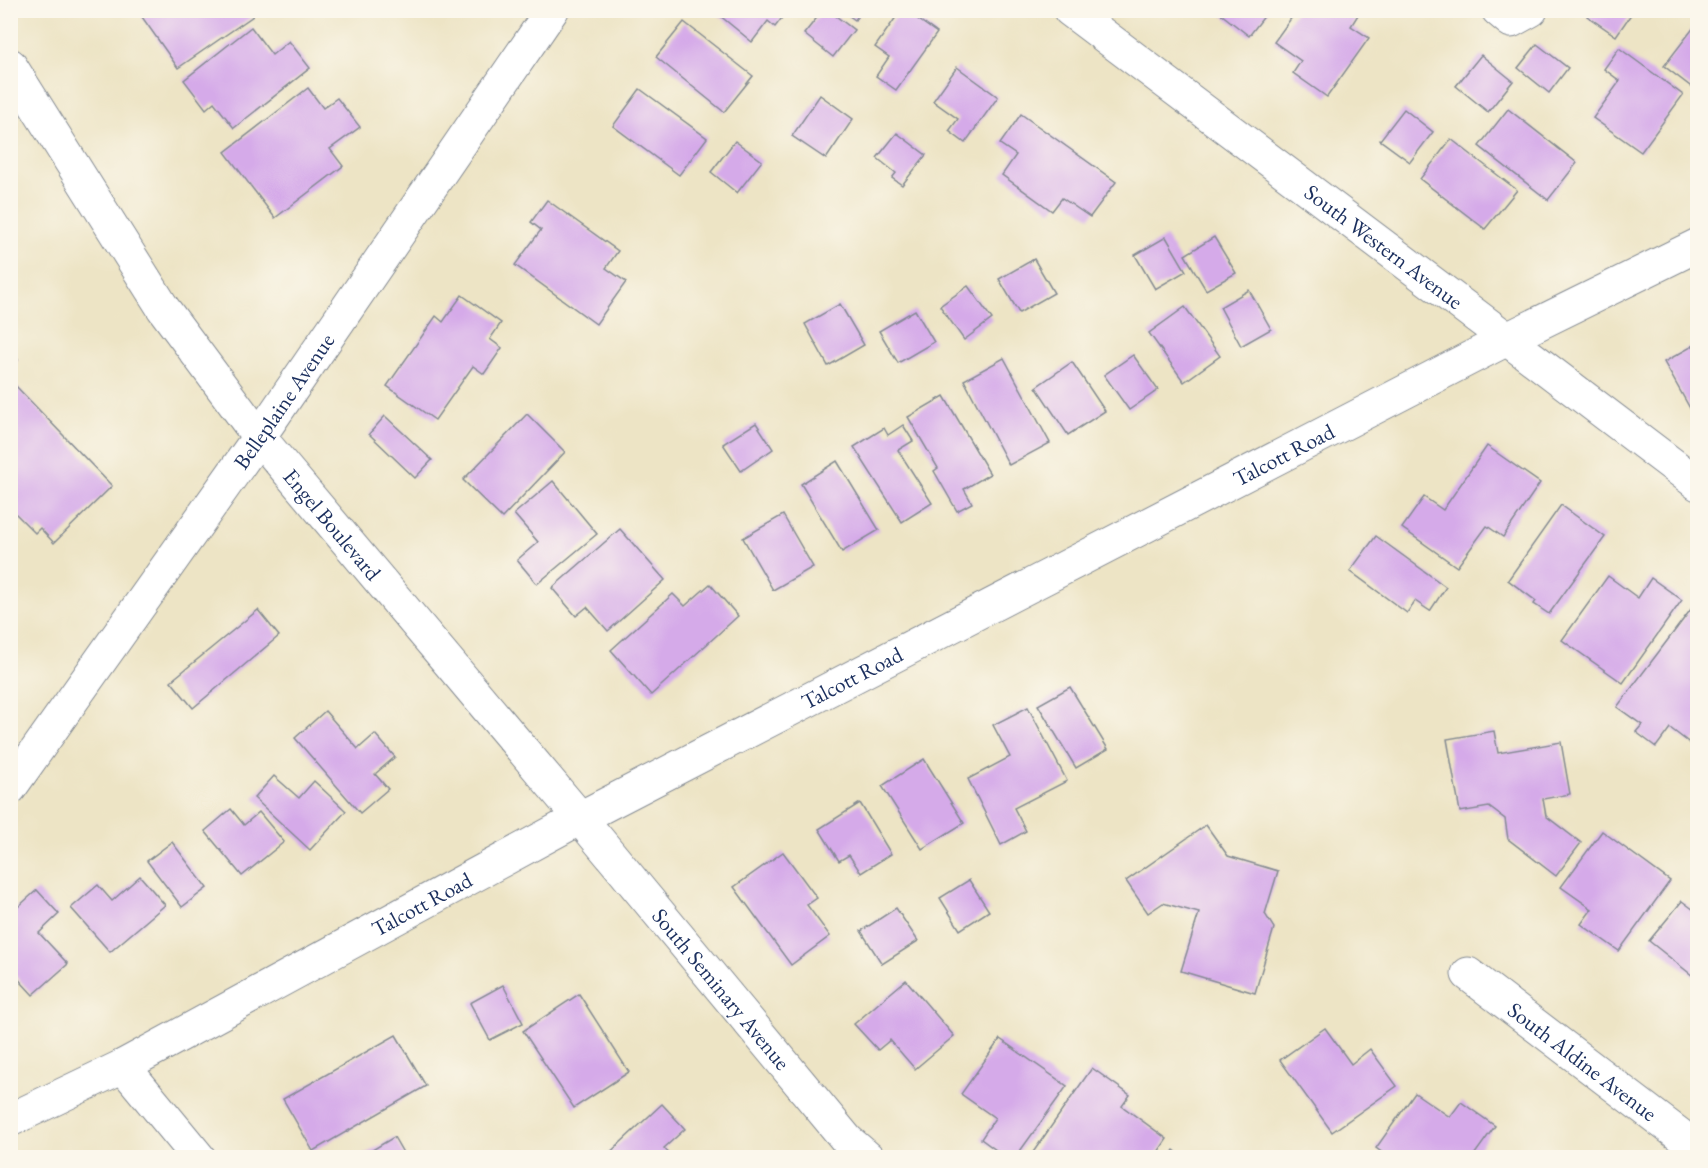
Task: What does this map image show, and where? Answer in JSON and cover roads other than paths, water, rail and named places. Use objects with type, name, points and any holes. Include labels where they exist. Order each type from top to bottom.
[{"type":"street","name":"Belleplaine Avenue","points":[[10,788],[259,437],[552,10]]},
{"type":"street","name":"South Western Avenue","points":[[1070,10],[1698,484]]},
{"type":"street","points":[[1498,10],[1511,21],[1531,10]]},
{"type":"street","name":"Engel Boulevard","points":[[10,65],[163,308],[259,437],[580,818]]},
{"type":"street","name":"Talcott Road","points":[[10,1120],[123,1066],[580,818],[1508,339],[1698,245]]},
{"type":"street","name":"South Seminary Avenue","points":[[580,818],[847,1140],[868,1158]]},
{"type":"street","name":"South Aldine Avenue","points":[[1468,974],[1698,1149]]},
{"type":"street","points":[[123,1066],[199,1158]]}]
